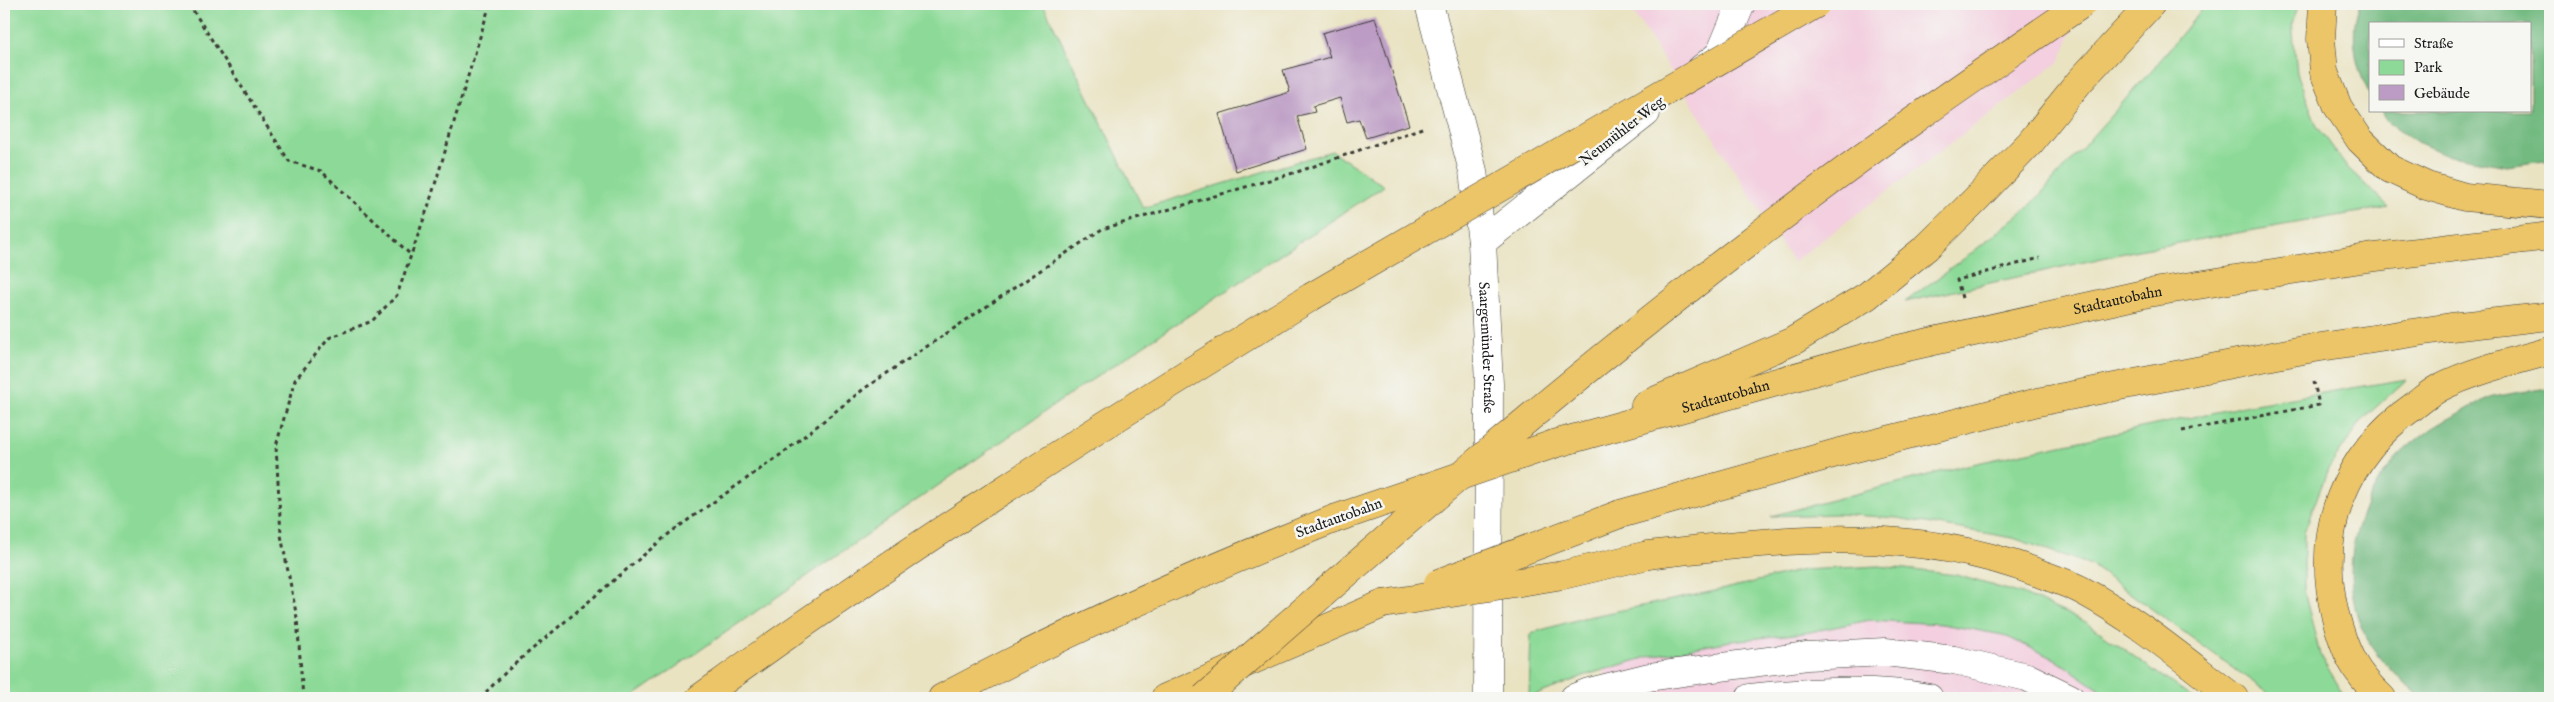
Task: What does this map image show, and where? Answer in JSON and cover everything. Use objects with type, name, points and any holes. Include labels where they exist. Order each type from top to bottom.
[{"type":"highway","points":[[700,698],[962,518],[1167,386],[1312,297],[1816,4]]},
{"type":"highway","points":[[1204,698],[1340,578],[1521,426],[1748,243],[1950,94],[2082,4]]},
{"type":"highway","points":[[1554,444],[1793,341],[1867,296],[1928,247],[1982,193],[2030,143],[2080,81],[2151,4]]},
{"type":"highway","points":[[2323,4],[2322,55],[2324,72],[2338,107],[2360,140],[2390,169],[2427,186],[2465,197],[2550,205]]},
{"type":"highway","name":"Stadtautobahn","points":[[942,698],[1111,614],[1241,556],[1334,519],[1554,444],[1885,352],[2148,293],[2366,258],[2550,236]]},
{"type":"highway","points":[[1165,698],[1382,604],[1620,514],[1840,452],[2038,402],[2308,349],[2451,327],[2550,316]]},
{"type":"highway","points":[[2382,698],[2362,680],[2343,647],[2330,593],[2329,544],[2333,517],[2345,485],[2368,449],[2394,420],[2439,388],[2506,363],[2550,351]]},
{"type":"highway","points":[[1382,604],[1563,575],[1648,555],[1749,543],[1830,538],[1882,539],[1937,545],[1984,554],[2081,590],[2122,615],[2234,698]]},
{"type":"street","name":"Saargemünder Straße","points":[[1429,4],[1474,172],[1482,242],[1489,392],[1488,698]]},
{"type":"street","name":"Neumühler Weg","points":[[1482,242],[1720,54],[1742,4]]},
{"type":"street","points":[[1574,698],[1589,692],[1649,688],[1807,656],[1884,652],[1954,660],[2027,677],[2070,698]]},
{"type":"street","points":[[1750,698],[1866,692],[1904,693],[1929,698]]},
{"type":"path","points":[[189,4],[289,161],[321,171],[411,255]]},
{"type":"path","points":[[303,698],[297,618],[281,535],[276,446],[295,380],[329,338],[372,321],[397,295],[490,4]]},
{"type":"path","points":[[480,698],[510,668],[671,532],[783,453],[865,388],[1102,229],[1300,171],[1459,114]]},
{"type":"path","points":[[1957,280],[2040,258]]},
{"type":"path","points":[[2182,431],[2319,405]]},
{"type":"shaded area","points":[[1628,4],[2083,4],[2060,61],[1793,262]]},
{"type":"shaded area","points":[[1899,600],[2012,619],[2149,698],[1604,698],[1605,656]]},
{"type":"green space","points":[[4,4],[1043,4],[1143,208],[1332,151],[1384,186],[1066,397],[631,698],[4,698]]},
{"type":"green space","points":[[2206,4],[2299,4],[2292,23],[2297,73],[2317,126],[2348,168],[2389,207],[2138,250],[1905,302],[1969,255],[2030,206],[2158,63]]},
{"type":"green space","points":[[2360,4],[2550,4],[2550,160],[2507,166],[2450,156],[2417,142],[2388,122],[2382,112],[2532,112],[2532,22],[2369,22],[2369,92],[2357,62],[2355,50],[2354,38]]},
{"type":"green space","points":[[2407,379],[2363,419],[2328,469],[2304,532],[2304,591],[2320,655],[2346,698],[2275,698],[2091,565],[2013,538],[1898,518],[1837,514],[1771,516],[1963,466],[2249,405]]},
{"type":"green space","points":[[2550,388],[2550,698],[2420,698],[2376,653],[2365,635],[2356,611],[2353,598],[2352,557],[2364,511],[2383,475],[2408,447],[2423,435],[2487,399]]},
{"type":"green space","points":[[1879,566],[1956,575],[2022,594],[2086,622],[2192,698],[2112,698],[2055,659],[2003,635],[1942,624],[1870,620],[1805,633],[1731,641],[1651,656],[1586,675],[1529,698],[1531,633],[1583,618],[1725,589],[1803,570]]},
{"type":"building","points":[[1375,18],[1409,125],[1366,138],[1359,119],[1347,122],[1340,98],[1313,106],[1315,112],[1297,116],[1307,149],[1236,171],[1219,114],[1290,92],[1283,70],[1330,57],[1322,33]]}]
